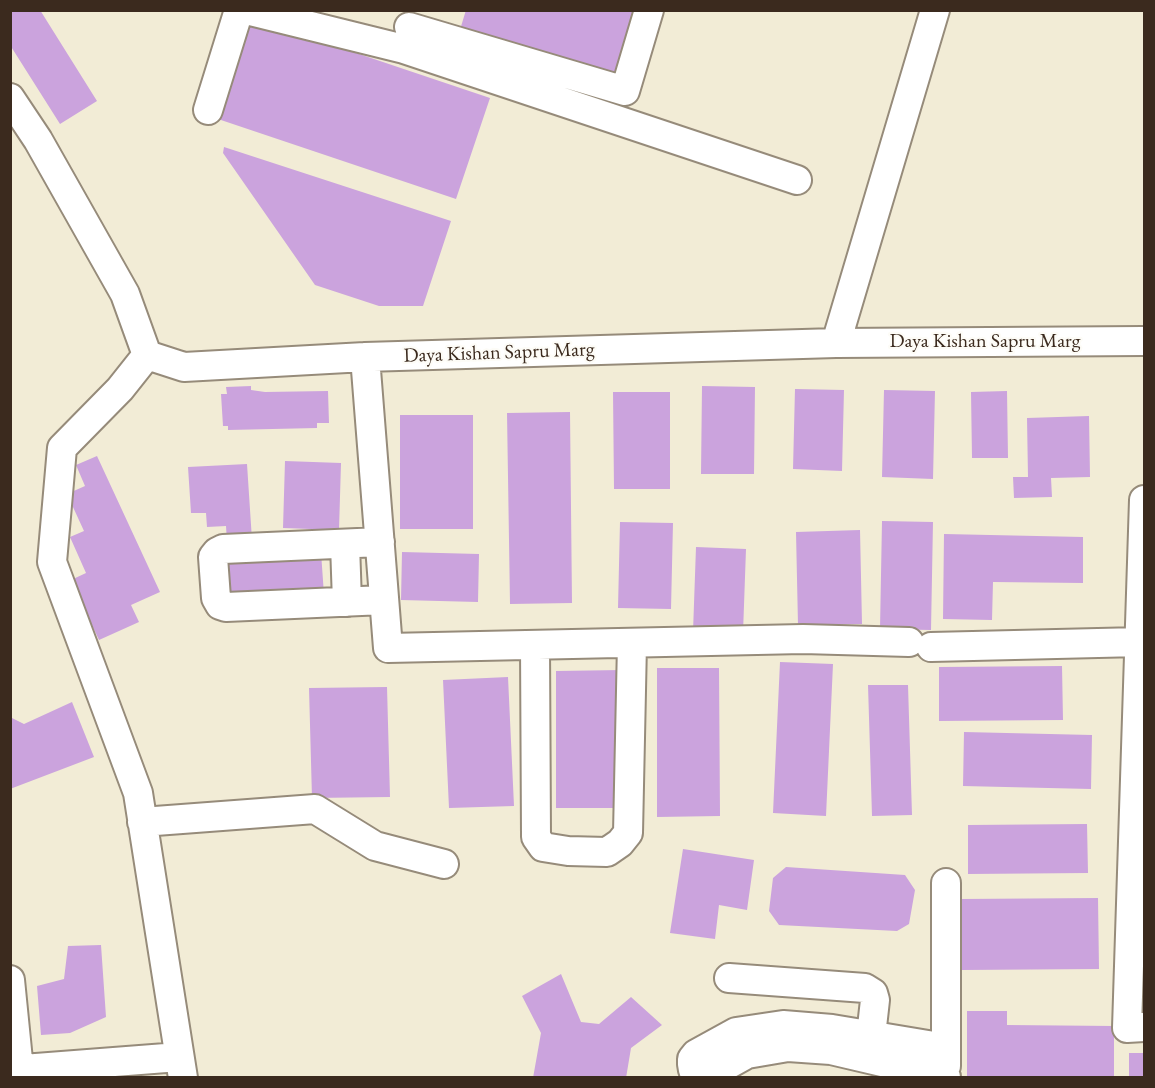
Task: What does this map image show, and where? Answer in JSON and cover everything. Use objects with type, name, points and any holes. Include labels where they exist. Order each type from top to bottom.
[{"type":"street","points":[[208,110],[239,10]]},
{"type":"street","points":[[246,10],[409,29],[625,91],[649,10]]},
{"type":"street","points":[[836,344],[935,10]]},
{"type":"street","points":[[409,29],[797,180]]},
{"type":"street","points":[[10,98],[38,140],[125,294],[147,355],[120,389],[62,448],[52,562],[138,793],[181,1067],[15,1070],[10,980]]},
{"type":"street","name":"Daya Kishan Sapru Marg","points":[[147,355],[184,367],[365,357],[836,344],[1144,341]]},
{"type":"street","points":[[365,357],[388,648],[803,639],[920,644],[1140,642]]},
{"type":"street","points":[[1144,500],[1143,595],[1127,1028],[1144,1027]]},
{"type":"street","points":[[380,543],[223,549],[213,557],[216,598],[220,605],[226,607],[384,600]]},
{"type":"street","points":[[345,544],[347,602]]},
{"type":"street","points":[[535,645],[536,837],[543,847],[568,851],[607,852],[620,843],[628,833],[632,643]]},
{"type":"street","points":[[142,822],[315,809],[375,846],[444,864]]},
{"type":"street","points":[[946,883],[946,1048],[946,1077],[831,1050],[788,1047],[747,1054],[702,1077],[693,1070],[692,1064],[692,1059],[696,1054],[736,1032],[783,1025],[832,1029],[946,1048]]},
{"type":"street","points":[[729,978],[865,988],[873,993],[875,1000],[871,1036]]},
{"type":"building","points":[[10,10],[40,10],[97,101],[60,124],[10,45]]},
{"type":"building","points":[[466,10],[641,10],[618,83],[459,33]]},
{"type":"building","points":[[246,16],[490,98],[456,199],[212,117]]},
{"type":"building","points":[[224,147],[451,221],[423,306],[379,306],[315,285],[223,153]]},
{"type":"building","points":[[251,386],[251,390],[265,392],[328,391],[329,423],[317,423],[317,428],[228,430],[228,426],[223,426],[221,394],[227,394],[226,387]]},
{"type":"building","points":[[702,386],[755,387],[754,474],[701,474]]},
{"type":"building","points":[[795,389],[844,390],[842,471],[793,469]]},
{"type":"building","points":[[884,390],[935,391],[933,479],[882,477]]},
{"type":"building","points":[[1007,391],[1008,458],[972,458],[971,392]]},
{"type":"building","points":[[613,392],[670,392],[670,489],[614,489]]},
{"type":"building","points":[[570,412],[572,603],[510,604],[507,413]]},
{"type":"building","points":[[400,415],[473,415],[473,529],[400,529]]},
{"type":"building","points":[[1089,416],[1090,477],[1051,478],[1052,497],[1014,498],[1013,477],[1028,477],[1027,418]]},
{"type":"building","points":[[97,456],[160,592],[131,605],[139,622],[99,640],[71,580],[86,573],[70,537],[84,531],[67,494],[85,486],[76,465]]},
{"type":"building","points":[[285,461],[341,463],[339,530],[283,528]]},
{"type":"building","points":[[247,464],[252,540],[227,542],[226,526],[207,527],[206,513],[191,513],[188,467]]},
{"type":"building","points":[[882,521],[933,522],[931,630],[880,629]]},
{"type":"building","points":[[620,522],[673,523],[671,609],[618,608]]},
{"type":"building","points":[[860,530],[862,624],[798,625],[796,532]]},
{"type":"building","points":[[944,534],[1083,537],[1083,583],[993,582],[992,620],[943,619]]},
{"type":"building","points":[[696,547],[746,549],[743,633],[693,632]]},
{"type":"building","points":[[321,552],[324,595],[226,601],[224,558]]},
{"type":"building","points":[[402,552],[479,554],[478,602],[401,600]]},
{"type":"building","points":[[780,662],[833,664],[826,816],[773,813]]},
{"type":"building","points":[[1062,666],[1063,720],[939,721],[939,667]]},
{"type":"building","points":[[657,668],[719,668],[720,816],[657,817]]},
{"type":"building","points":[[622,670],[622,808],[556,808],[556,671]]},
{"type":"building","points":[[508,677],[514,806],[449,808],[443,680]]},
{"type":"building","points":[[868,685],[908,685],[912,815],[872,816]]},
{"type":"building","points":[[387,687],[390,797],[312,798],[309,688]]},
{"type":"building","points":[[72,702],[94,757],[10,789],[10,717],[24,724]]},
{"type":"building","points":[[964,732],[1092,735],[1091,789],[963,786]]},
{"type":"building","points":[[1087,824],[1088,873],[968,874],[968,825]]},
{"type":"building","points":[[683,849],[754,860],[747,910],[719,905],[715,939],[670,933]]},
{"type":"building","points":[[786,867],[905,875],[915,890],[909,924],[897,931],[779,925],[769,911],[773,878]]},
{"type":"building","points":[[1098,898],[1099,969],[962,970],[961,899]]},
{"type":"building","points":[[101,945],[106,1017],[70,1033],[41,1035],[37,986],[64,979],[68,946]]},
{"type":"building","points":[[561,974],[581,1022],[599,1024],[631,997],[662,1025],[631,1048],[626,1078],[533,1078],[541,1033],[522,996]]},
{"type":"building","points":[[967,1011],[1007,1011],[1007,1025],[1114,1026],[1114,1078],[967,1078]]},
{"type":"building","points":[[1129,1053],[1144,1053],[1144,1078],[1129,1078]]}]
